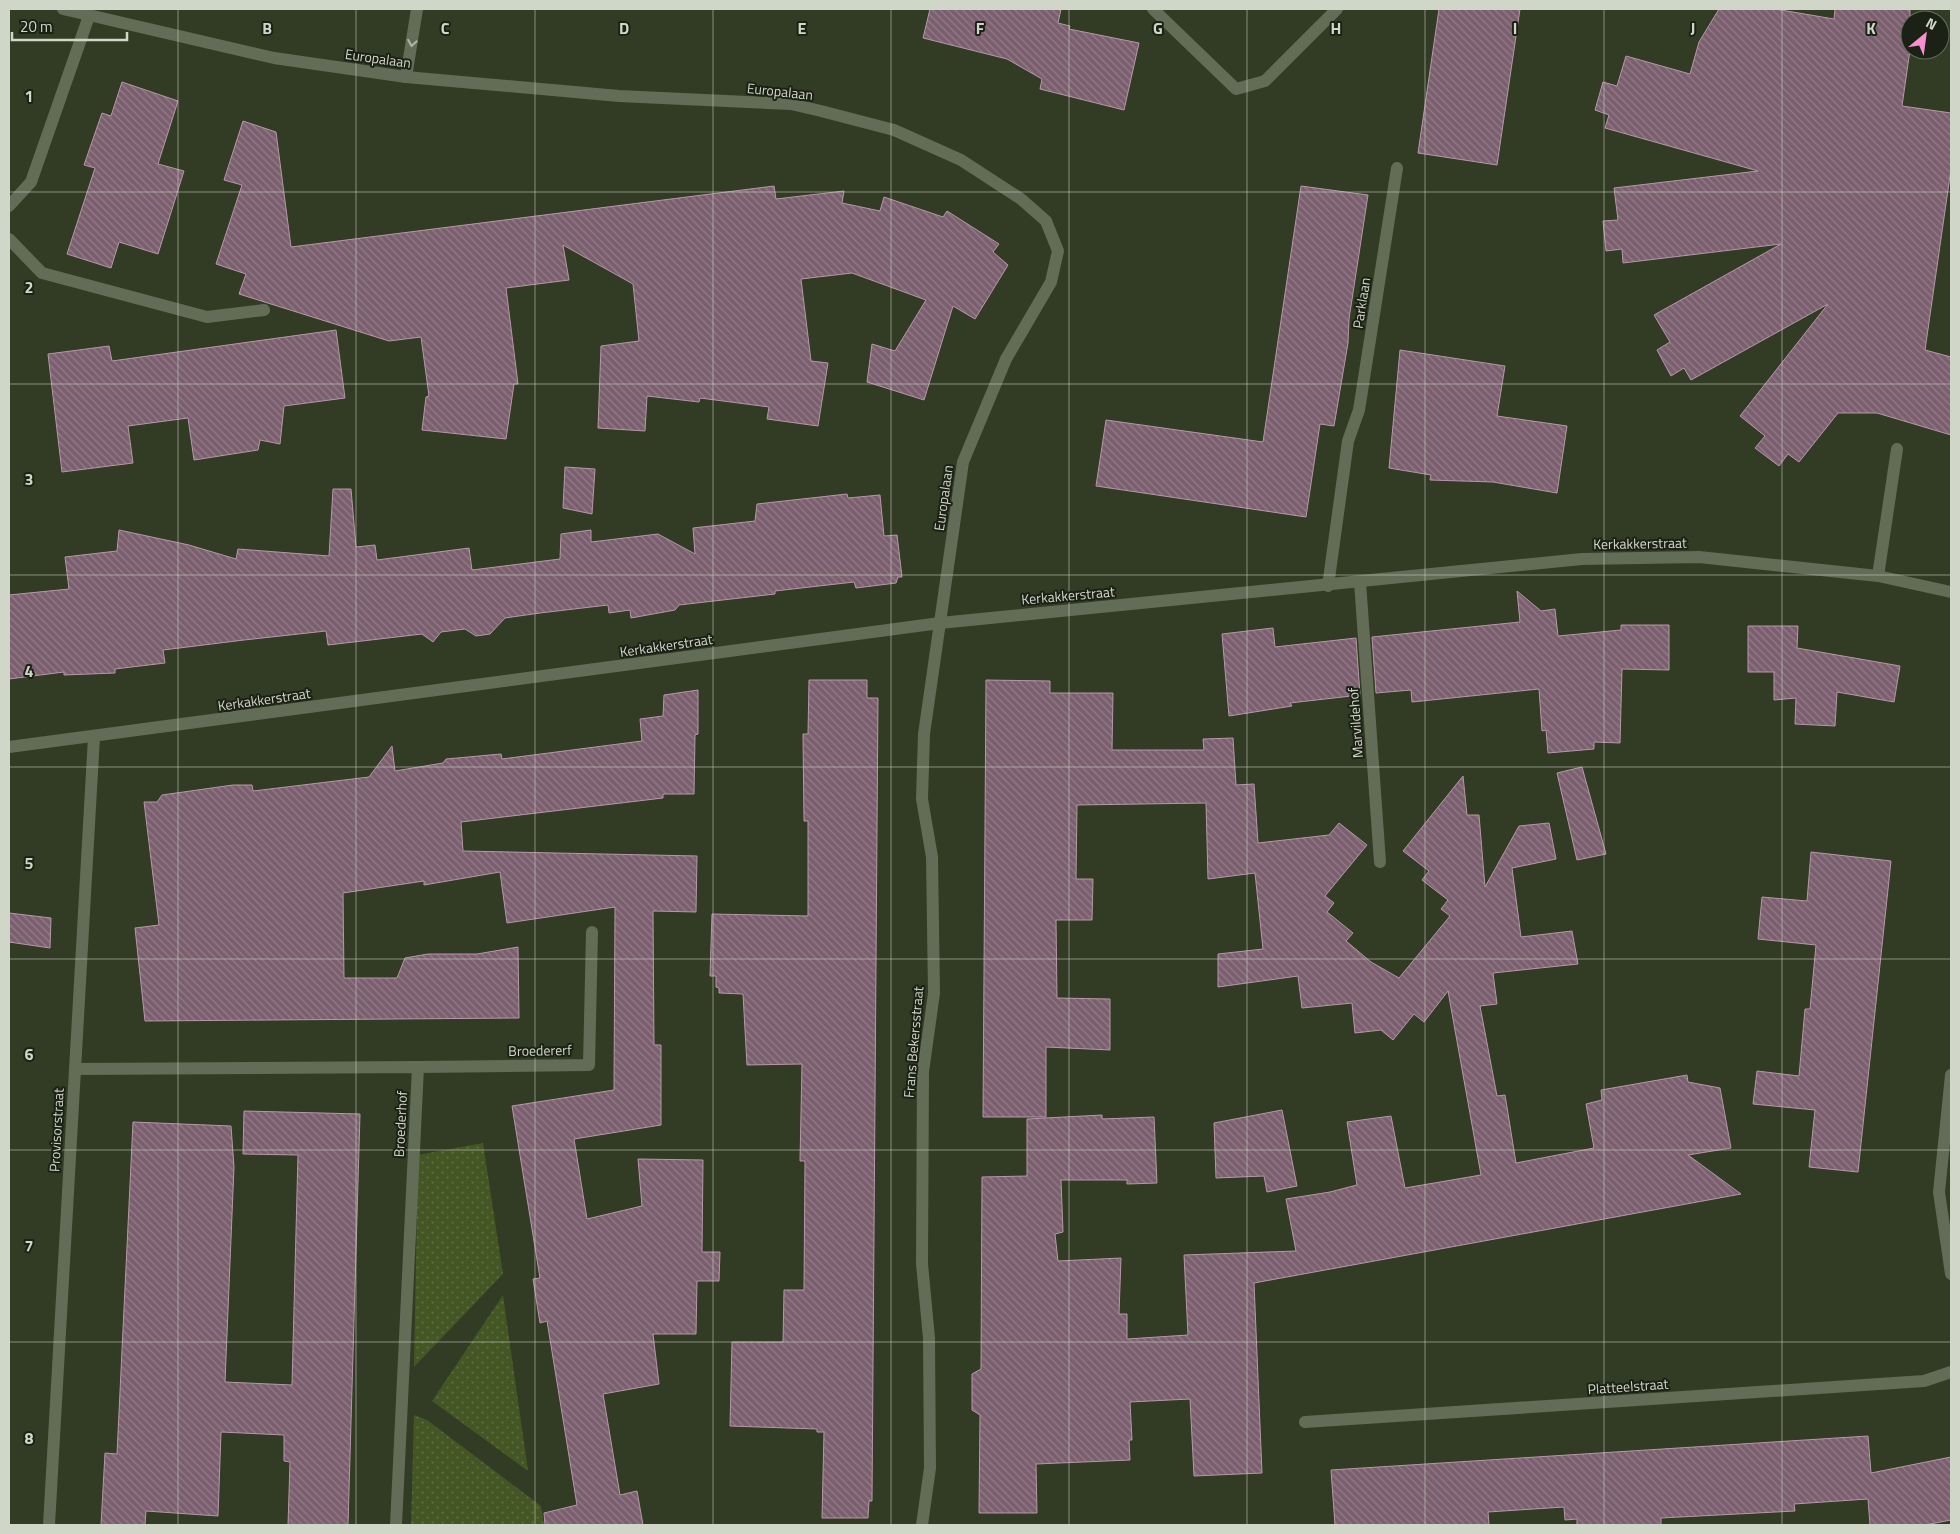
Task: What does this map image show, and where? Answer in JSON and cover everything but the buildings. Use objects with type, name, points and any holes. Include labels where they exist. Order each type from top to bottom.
[{"type":"street","name":"Europalaan","points":[[64,9],[274,58],[406,78],[619,96],[791,104],[894,130],[961,160],[1021,198],[1046,221],[1058,252],[1051,282],[1006,359],[963,462],[940,622]]},
{"type":"street","points":[[406,78],[417,9]]},
{"type":"street","points":[[1153,9],[1236,89],[1265,81],[1337,9]]},
{"type":"street","points":[[9,206],[31,182],[89,16]]},
{"type":"street","name":"Parklaan","points":[[1328,586],[1348,441],[1359,410],[1397,168]]},
{"type":"street","points":[[9,239],[42,273],[207,317],[264,310]]},
{"type":"street","points":[[1878,576],[1897,449]]},
{"type":"street","name":"Kerkakkerstraat","points":[[9,747],[940,622],[1328,586],[1582,559],[1699,557],[1878,576],[1951,592]]},
{"type":"street","name":"Marvildehof","points":[[1360,582],[1380,862]]},
{"type":"street","name":"Frans Bekersstraat","points":[[922,1525],[930,1468],[930,1338],[922,1264],[923,1072],[934,993],[932,856],[922,800],[924,734],[940,622]]},
{"type":"street","name":"Provisorstraat","points":[[49,1525],[94,737]]},
{"type":"street","name":"Broedererf","points":[[418,1066],[589,1065],[592,932]]},
{"type":"street","points":[[75,1069],[418,1066]]},
{"type":"street","name":"Broederhof","points":[[396,1525],[418,1066]]},
{"type":"street","points":[[1951,1075],[1940,1192],[1951,1274]]},
{"type":"street","name":"Platteelstraat","points":[[1305,1422],[1924,1381],[1951,1372]]},
{"type":"green space","points":[[483,1143],[503,1274],[414,1367],[418,1155]]},
{"type":"green space","points":[[503,1295],[528,1471],[432,1401]]},
{"type":"green space","points":[[414,1415],[427,1420],[541,1506],[544,1525],[411,1525]]}]
